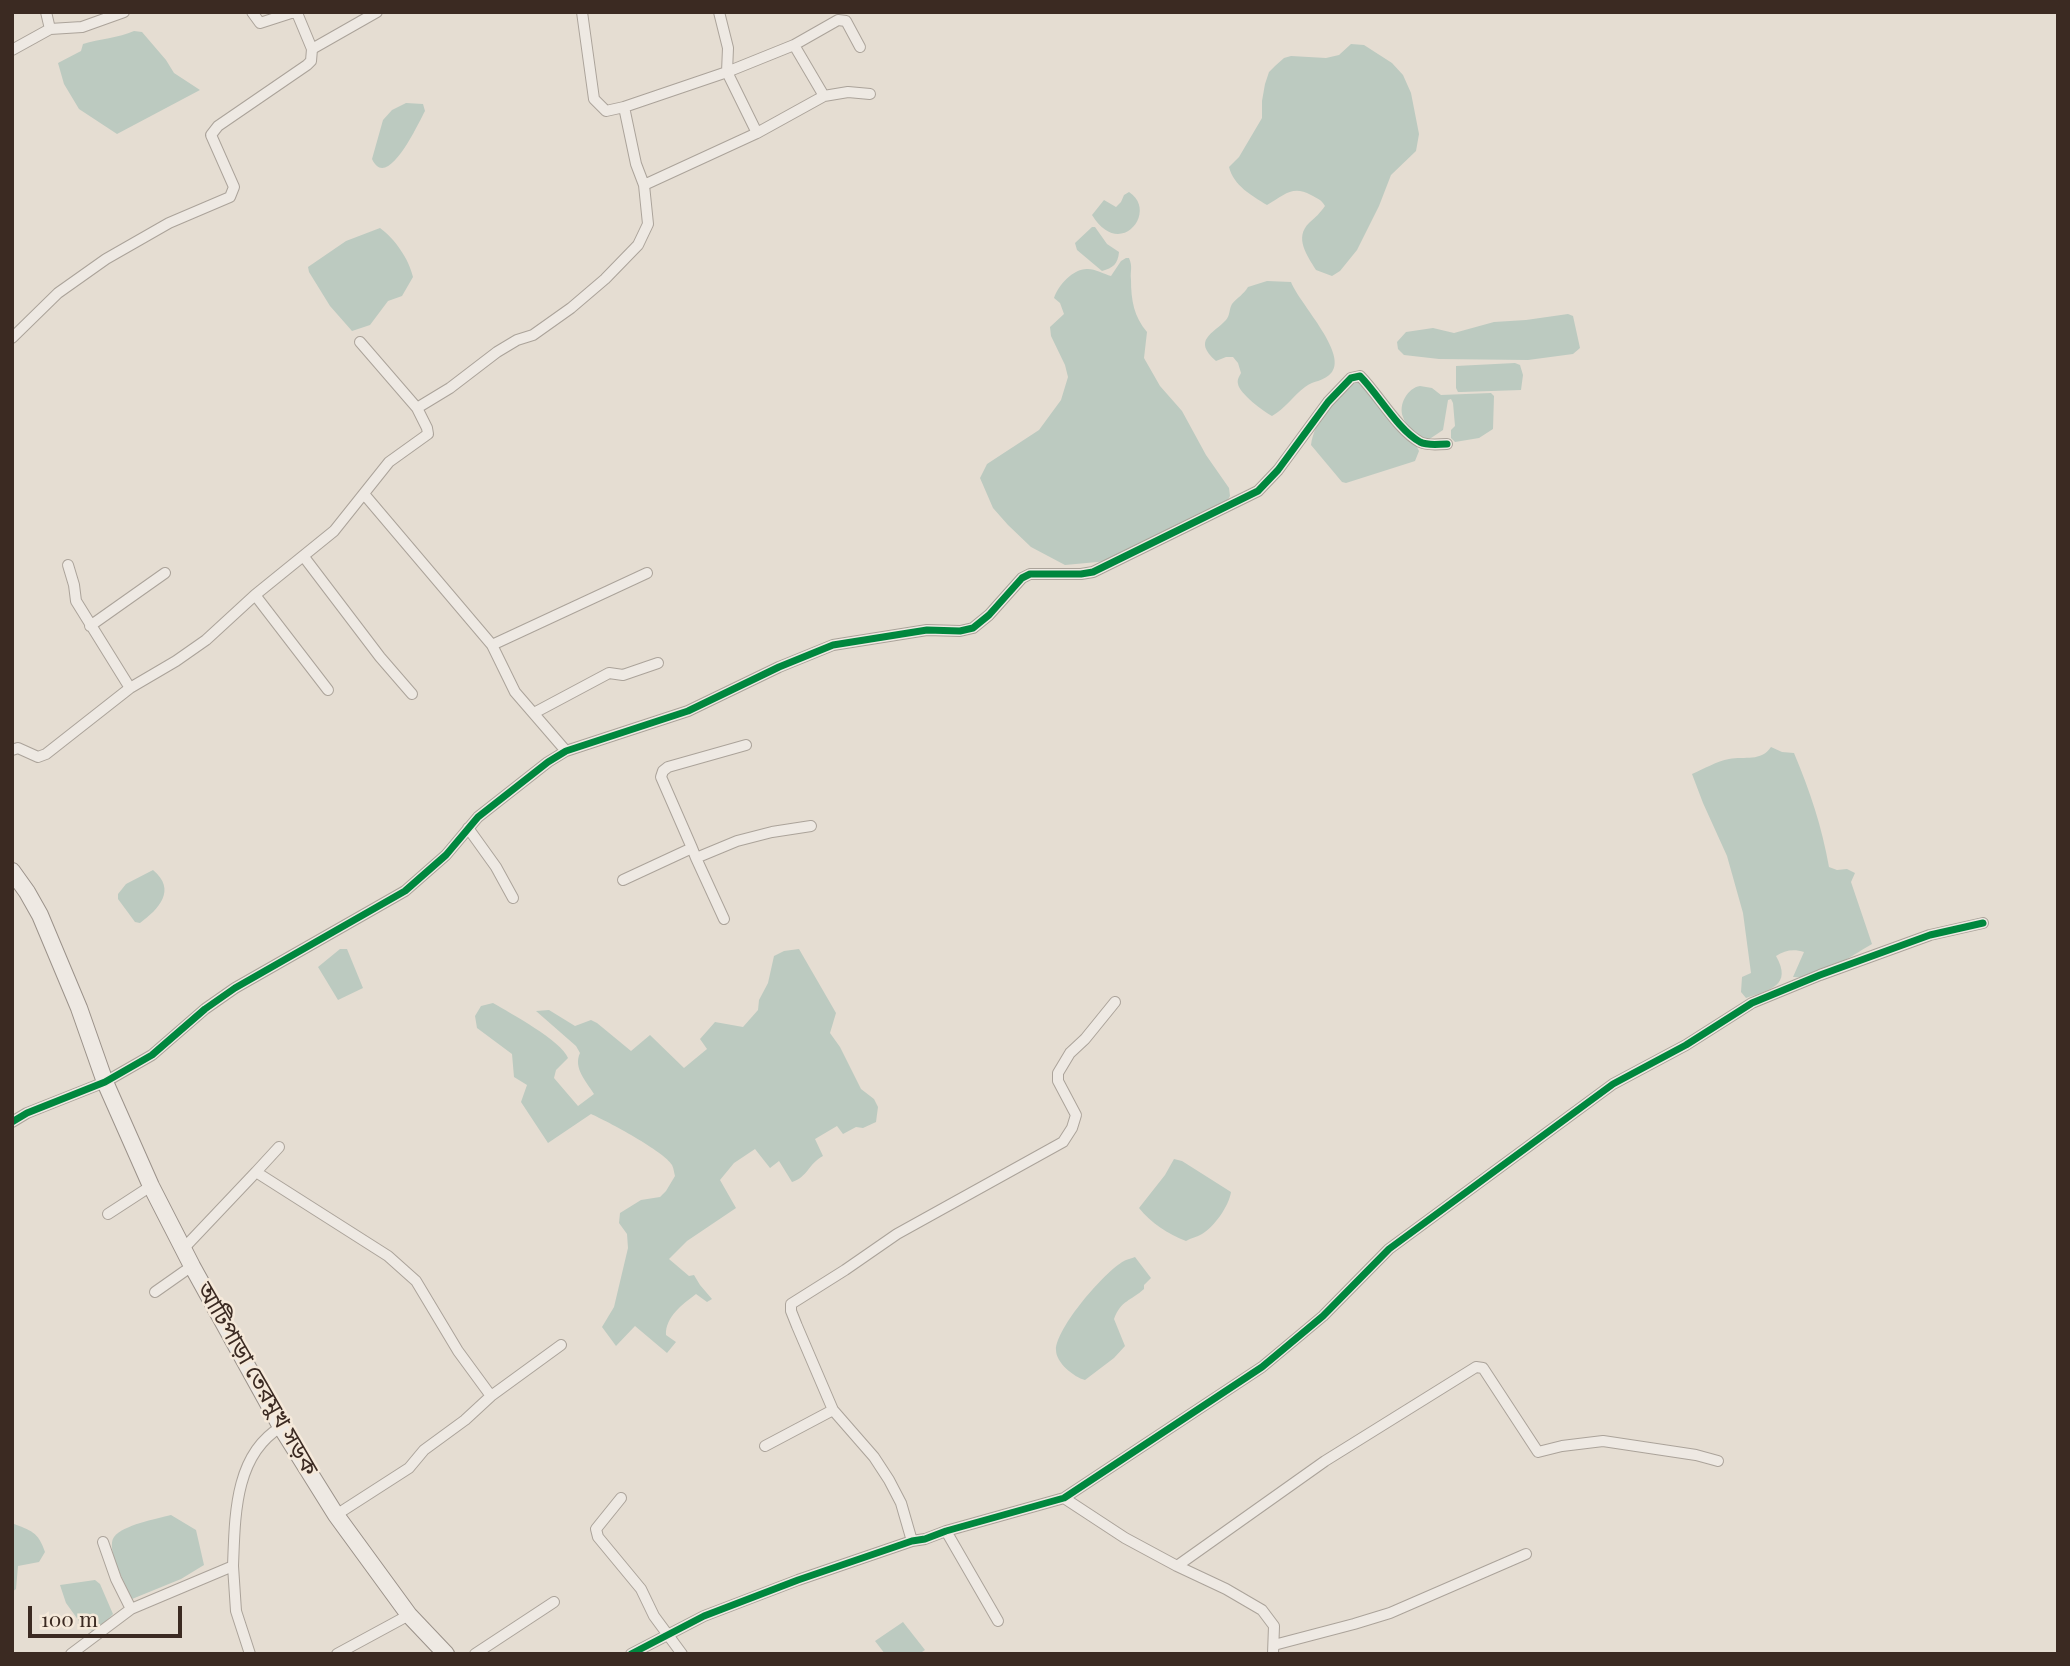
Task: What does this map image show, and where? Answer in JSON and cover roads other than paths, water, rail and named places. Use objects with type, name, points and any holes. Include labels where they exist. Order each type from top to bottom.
[{"type":"main road","name":"আটিপাড়া তেরমুখ সড়ক","points":[[12,872],[40,915],[79,1008],[105,1082],[151,1186],[281,1427],[336,1515],[409,1615],[446,1654]]},
{"type":"street","points":[[46,12],[50,29]]},
{"type":"street","points":[[12,50],[50,29],[82,27],[124,12]]},
{"type":"street","points":[[12,338],[58,293],[106,259],[169,223],[230,198],[234,187],[211,135],[218,126],[311,61],[312,49],[297,13],[260,23],[252,12]]},
{"type":"street","points":[[312,49],[377,12]]},
{"type":"street","points":[[582,12],[594,99],[606,111],[727,72],[794,45],[838,20],[846,21],[860,47]]},
{"type":"street","points":[[719,12],[728,48],[727,72],[757,133]]},
{"type":"street","points":[[794,45],[824,96]]},
{"type":"street","points":[[644,185],[757,133],[824,96],[848,92],[870,94]]},
{"type":"street","points":[[417,408],[450,388],[497,352],[517,340],[533,335],[571,308],[605,279],[638,245],[648,224],[644,185],[636,164],[624,107]]},
{"type":"street","points":[[12,750],[19,748],[38,757],[46,754],[130,688],[206,640],[334,531],[389,462],[428,434],[417,408],[360,342]]},
{"type":"street","points":[[12,1122],[27,1113],[105,1082],[152,1055],[205,1009],[235,988],[405,891],[446,855],[468,828],[493,804],[566,751],[688,711],[779,667],[833,645],[927,630],[960,631],[973,628],[989,615],[1022,578],[1030,575],[1081,575],[1093,572],[1258,491],[1278,470],[1328,402],[1351,378],[1360,376],[1419,442],[1430,445],[1447,444]]},
{"type":"street","points":[[363,494],[492,645],[515,692],[566,751]]},
{"type":"street","points":[[304,557],[380,657],[412,694]]},
{"type":"street","points":[[68,565],[76,601],[130,688]]},
{"type":"street","points":[[90,626],[164,573]]},
{"type":"street","points":[[492,645],[647,573]]},
{"type":"street","points":[[256,595],[328,690]]},
{"type":"street","points":[[534,713],[609,673],[623,675],[658,663]]},
{"type":"street","points":[[724,919],[661,777],[668,767],[746,745]]},
{"type":"street","points":[[623,880],[694,853],[772,832],[811,826]]},
{"type":"street","points":[[468,828],[496,867],[513,898]]},
{"type":"street","points":[[631,1654],[704,1616],[786,1584],[912,1541],[1064,1498],[1262,1367],[1323,1316],[1389,1249],[1613,1084],[1686,1045],[1752,1003],[1930,935],[1983,923]]},
{"type":"street","points":[[912,1541],[901,1503],[889,1480],[874,1457],[833,1410],[791,1311],[791,1304],[932,1214],[1063,1142],[1076,1115],[1058,1082],[1061,1066],[1115,1002]]},
{"type":"street","points":[[184,1248],[279,1147]]},
{"type":"street","points":[[256,1172],[388,1256],[416,1281],[458,1351],[491,1396]]},
{"type":"street","points":[[108,1214],[151,1186]]},
{"type":"street","points":[[155,1292],[192,1266]]},
{"type":"street","points":[[336,1515],[410,1468],[424,1450],[465,1420],[491,1396],[561,1345]]},
{"type":"street","points":[[1177,1566],[1325,1461],[1476,1367],[1483,1368],[1538,1452],[1603,1441],[1696,1455],[1718,1461]]},
{"type":"street","points":[[765,1446],[833,1410]]},
{"type":"street","points":[[250,1654],[236,1611],[233,1566],[235,1515],[238,1494],[251,1457],[274,1431],[281,1427]]},
{"type":"street","points":[[621,1498],[596,1529],[598,1536],[641,1589],[653,1616],[682,1654]]},
{"type":"street","points":[[1064,1498],[1125,1538],[1262,1610],[1274,1626],[1273,1650],[1390,1613],[1526,1554]]},
{"type":"street","points":[[946,1531],[998,1620]]},
{"type":"street","points":[[103,1542],[116,1579],[131,1609]]},
{"type":"street","points":[[71,1654],[131,1609],[233,1566]]},
{"type":"street","points":[[475,1654],[554,1602]]},
{"type":"street","points":[[337,1654],[409,1615]]}]
